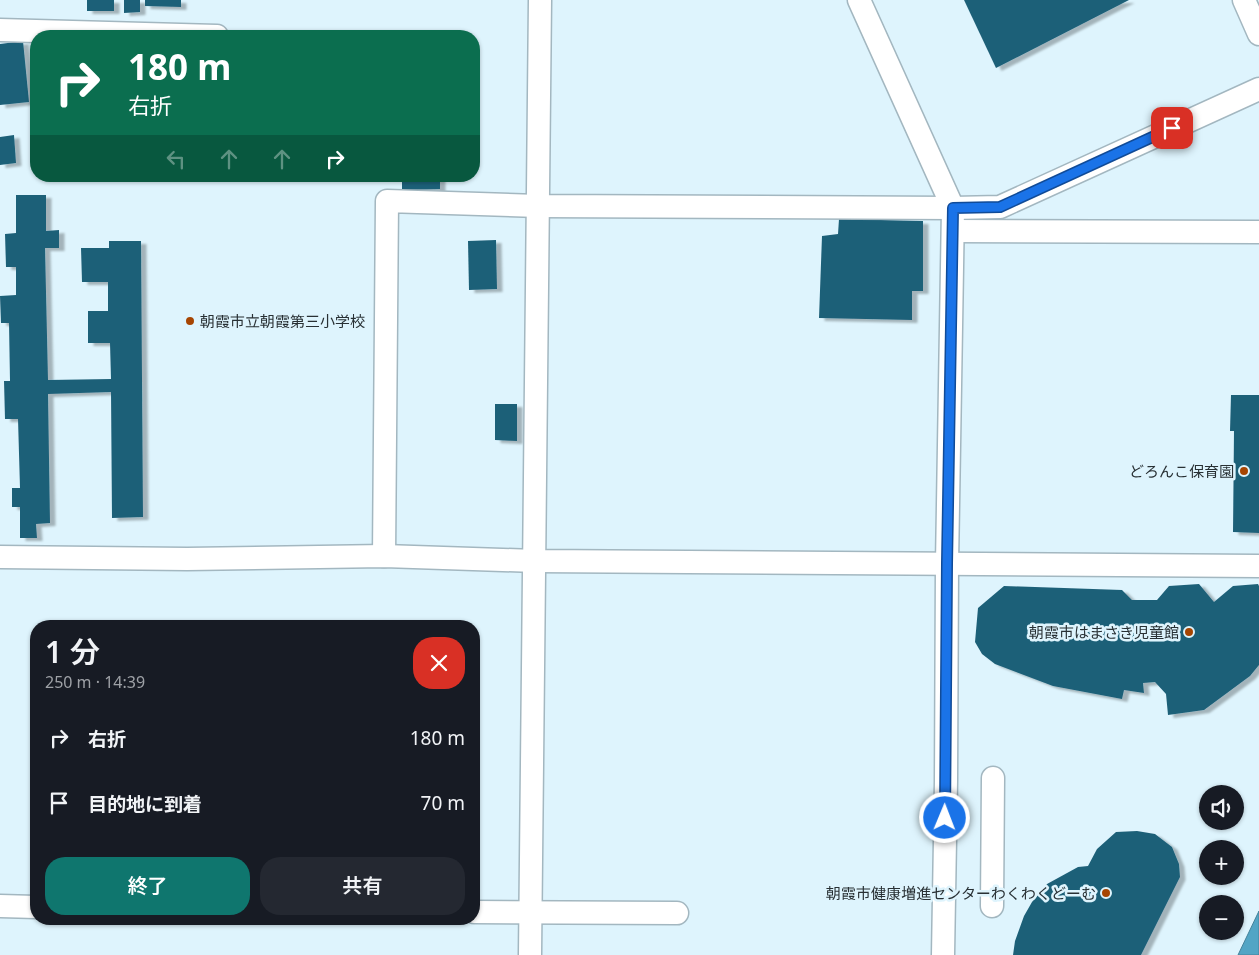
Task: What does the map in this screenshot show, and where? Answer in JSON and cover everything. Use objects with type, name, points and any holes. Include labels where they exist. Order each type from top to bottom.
[{"type":"street","points":[[530,955],[540,0]]},
{"type":"street","points":[[858,0],[953,208],[943,955]]},
{"type":"street","points":[[1244,0],[1259,34]]},
{"type":"street","points":[[0,30],[30,31]]},
{"type":"street","points":[[384,556],[387,201],[538,206],[1000,207],[1259,89]]},
{"type":"street","points":[[954,232],[1259,232]]},
{"type":"street","points":[[0,558],[187,559],[384,556],[535,561],[1259,566]]},
{"type":"street","points":[[992,906],[993,778]]},
{"type":"street","points":[[0,906],[30,907]]},
{"type":"street","points":[[480,912],[677,913]]},
{"type":"water","points":[[1259,911],[1259,955],[1238,955]]},
{"type":"building","points":[[87,0],[114,0],[114,11],[87,11]]},
{"type":"building","points":[[124,0],[140,0],[140,12],[124,13]]},
{"type":"building","points":[[145,0],[181,0],[181,7],[145,6]]},
{"type":"building","points":[[964,0],[1129,0],[996,68]]},
{"type":"building","points":[[23,41],[29,102],[0,105],[0,44]]},
{"type":"building","points":[[14,135],[16,163],[0,165],[0,137]]},
{"type":"building","points":[[402,182],[440,182],[440,189],[402,190]]},
{"type":"building","points":[[16,195],[46,195],[46,231],[59,230],[59,248],[45,248],[48,380],[111,379],[110,343],[88,343],[88,311],[108,311],[108,282],[82,282],[81,248],[109,248],[109,241],[141,241],[143,517],[112,518],[111,392],[48,394],[50,523],[36,524],[37,538],[20,538],[20,507],[12,507],[12,488],[20,488],[18,419],[5,419],[4,381],[10,381],[9,323],[1,323],[0,296],[16,295],[16,267],[6,267],[5,234],[16,233]]},
{"type":"building","points":[[839,219],[923,221],[923,291],[912,291],[912,320],[819,318],[822,236],[838,234]]},
{"type":"building","points":[[496,240],[497,289],[469,290],[468,241]]},
{"type":"building","name":"どろんこ保育園","points":[[1231,395],[1259,395],[1259,533],[1233,532],[1234,431],[1230,431]]},
{"type":"building","points":[[495,404],[517,404],[517,441],[495,440]]},
{"type":"building","points":[[1199,584],[1214,602],[1233,586],[1258,584],[1259,586],[1259,665],[1250,676],[1204,710],[1168,715],[1166,694],[1155,682],[1143,683],[1144,693],[1124,690],[1122,699],[1053,686],[995,664],[982,654],[975,642],[978,608],[1004,586],[1122,590],[1132,600],[1157,600],[1169,586]]},
{"type":"building","name":"朝霞市健康増進センターわくわくどーむ","points":[[1137,831],[1155,834],[1172,847],[1179,864],[1180,877],[1141,955],[1013,955],[1015,941],[1024,916],[1032,902],[1047,884],[1078,867],[1088,866],[1097,849],[1116,832]]},
{"type":"place","name":"朝霞市立朝霞第三小学校","points":[[190,321]]},
{"type":"place","name":"どろんこ保育園","points":[[1244,471]]},
{"type":"place","name":"朝霞市はまさき児童館","points":[[1189,632]]},
{"type":"place","name":"朝霞市健康増進センターわくわくどーむ","points":[[1106,893]]},
{"type":"route","points":[[945,818],[953,208],[1000,207],[1172,128]]}]
